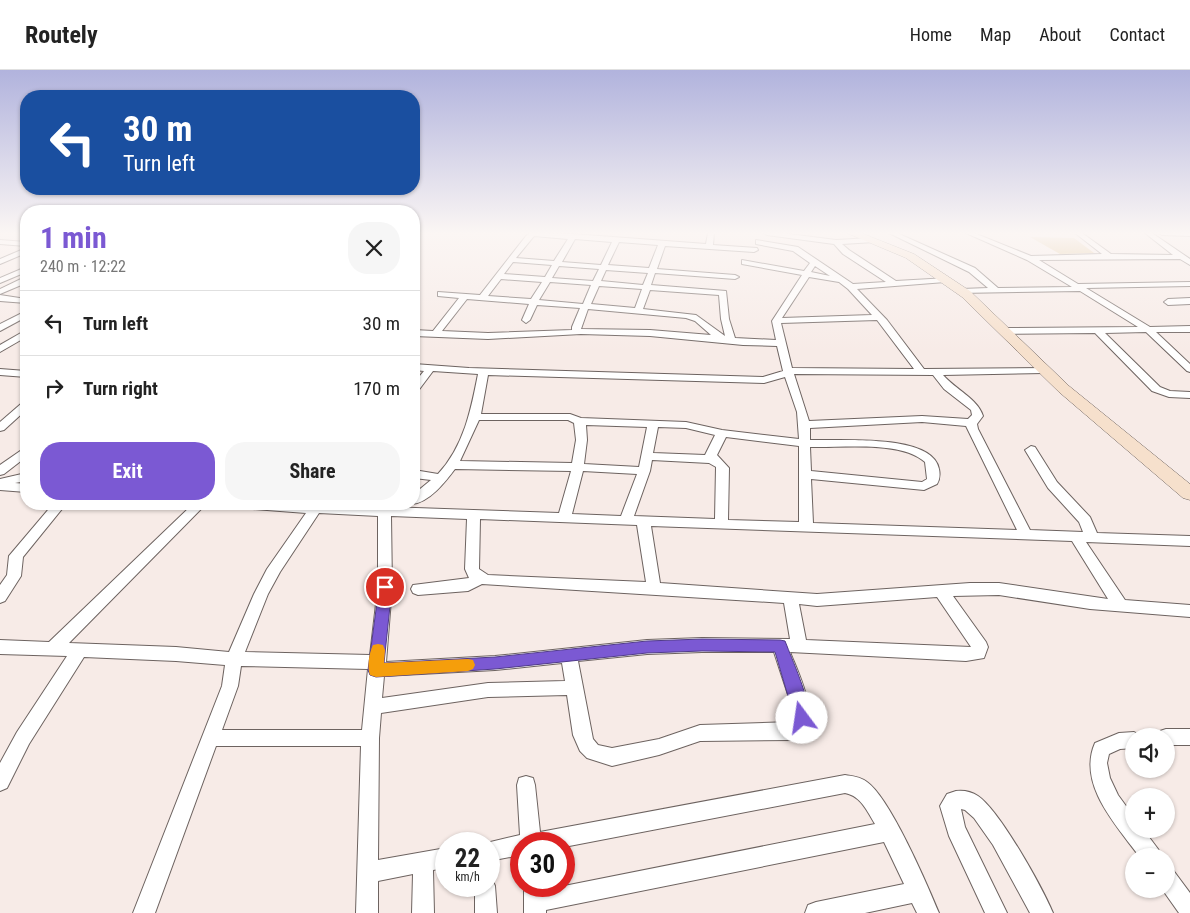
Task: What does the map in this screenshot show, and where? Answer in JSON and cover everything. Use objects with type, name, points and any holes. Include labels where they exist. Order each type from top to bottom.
[{"type":"main road","points":[[934,272],[961,291],[1064,389],[1190,494]]},
{"type":"street","points":[[0,281],[19,272]]},
{"type":"street","points":[[482,298],[502,272]]},
{"type":"street","points":[[526,320],[534,302],[552,272]]},
{"type":"street","points":[[580,332],[576,327],[601,272]]},
{"type":"street","points":[[638,311],[652,272]]},
{"type":"street","points":[[671,272],[735,277]]},
{"type":"street","points":[[728,340],[723,293],[738,272]]},
{"type":"street","points":[[794,272],[840,280]]},
{"type":"street","points":[[806,526],[804,474],[806,444],[804,424],[802,412],[788,372],[776,321],[808,272]]},
{"type":"street","points":[[829,272],[851,288],[880,317],[921,372]]},
{"type":"street","points":[[877,272],[895,284]]},
{"type":"street","points":[[975,272],[994,290]]},
{"type":"street","points":[[1053,272],[1149,330],[1190,369]]},
{"type":"street","points":[[499,276],[723,293]]},
{"type":"street","points":[[851,288],[945,280]]},
{"type":"street","points":[[0,292],[20,283]]},
{"type":"street","points":[[961,291],[1190,284]]},
{"type":"street","points":[[441,294],[693,316],[699,318],[716,334],[728,340]]},
{"type":"street","points":[[435,334],[466,296]]},
{"type":"street","points":[[0,298],[20,300]]},
{"type":"street","points":[[1168,302],[1190,301]]},
{"type":"street","points":[[0,328],[20,317]]},
{"type":"street","points":[[776,321],[880,317]]},
{"type":"street","points":[[1004,331],[1190,329]]},
{"type":"street","points":[[1098,331],[1156,389],[1169,394],[1190,395]]},
{"type":"street","points":[[420,333],[488,336],[580,332],[650,333],[781,343]]},
{"type":"street","points":[[0,349],[20,337]]},
{"type":"street","points":[[420,367],[484,372],[764,380],[788,372],[1044,370]]},
{"type":"street","points":[[420,382],[431,368]]},
{"type":"street","points":[[0,372],[20,374]]},
{"type":"street","points":[[420,496],[442,478],[464,446],[475,417],[484,372]]},
{"type":"street","points":[[936,372],[948,387],[976,409],[978,416],[972,425]]},
{"type":"street","points":[[0,428],[20,410]]},
{"type":"street","points":[[475,417],[570,417],[579,421],[686,425],[722,433],[806,444],[842,442],[912,450],[929,459],[933,464],[934,473],[933,481],[924,486],[804,474]]},
{"type":"street","points":[[804,424],[922,419],[972,425]]},
{"type":"street","points":[[565,517],[578,467],[581,427],[579,421]]},
{"type":"street","points":[[626,520],[644,472],[653,425]]},
{"type":"street","points":[[972,425],[1026,535]]},
{"type":"street","points":[[712,459],[711,456],[722,433]]},
{"type":"street","points":[[1031,450],[1052,484],[1085,520],[1092,537]]},
{"type":"street","points":[[0,471],[20,456]]},
{"type":"street","points":[[647,456],[712,459],[720,464],[723,468],[721,523]]},
{"type":"street","points":[[452,465],[578,467],[644,472]]},
{"type":"street","points":[[420,475],[442,478]]},
{"type":"street","points":[[0,485],[20,479]]},
{"type":"street","points":[[0,485],[20,487]]},
{"type":"street","points":[[0,598],[14,576],[16,556],[55,510]]},
{"type":"street","points":[[54,648],[194,510]]},
{"type":"street","points":[[144,913],[230,686],[234,658],[274,569],[310,510]]},
{"type":"street","points":[[370,510],[1190,541]]},
{"type":"street","points":[[367,913],[370,827],[370,738],[385,587],[390,511]]},
{"type":"street","points":[[474,514],[472,569],[481,578],[498,581],[654,588],[817,600],[970,589],[999,589],[1120,605],[1190,611]]},
{"type":"street","points":[[643,520],[654,588]]},
{"type":"street","points":[[1076,536],[1120,605]]},
{"type":"street","points":[[418,588],[468,585],[481,578]]},
{"type":"street","points":[[0,647],[82,649],[376,666],[486,664],[647,647],[702,645],[799,646],[978,653],[980,647],[942,592]]},
{"type":"street","points":[[790,598],[799,646]]},
{"type":"street","points":[[569,654],[582,735],[586,745],[593,752],[612,757],[660,747],[700,734],[793,732],[797,729],[802,718],[800,706],[780,646]]},
{"type":"street","points":[[0,782],[23,738],[82,649]]},
{"type":"street","points":[[373,707],[488,690],[574,688]]},
{"type":"street","points":[[1175,737],[1190,737]]},
{"type":"street","points":[[211,738],[370,738]]},
{"type":"street","points":[[1125,741],[1102,749],[1098,763],[1103,782],[1114,804],[1145,848]]},
{"type":"street","points":[[575,835],[845,784],[861,788],[867,794],[890,831],[928,913]]},
{"type":"street","points":[[526,785],[529,832]]},
{"type":"street","points":[[996,913],[956,829],[950,806],[954,800],[961,799],[971,802],[993,827],[1042,913]]},
{"type":"street","points":[[535,900],[890,831]]},
{"type":"street","points":[[368,872],[435,860]]},
{"type":"street","points":[[422,913],[423,862]]},
{"type":"street","points":[[1175,890],[1190,911]]},
{"type":"street","points":[[816,913],[839,911],[918,891]]},
{"type":"street","points":[[485,897],[486,913]]},
{"type":"slow traffic","points":[[378,650],[376,670],[468,665]]},
{"type":"route","points":[[385,587],[376,670],[495,663],[647,647],[702,645],[780,646],[800,706],[802,718]]}]
